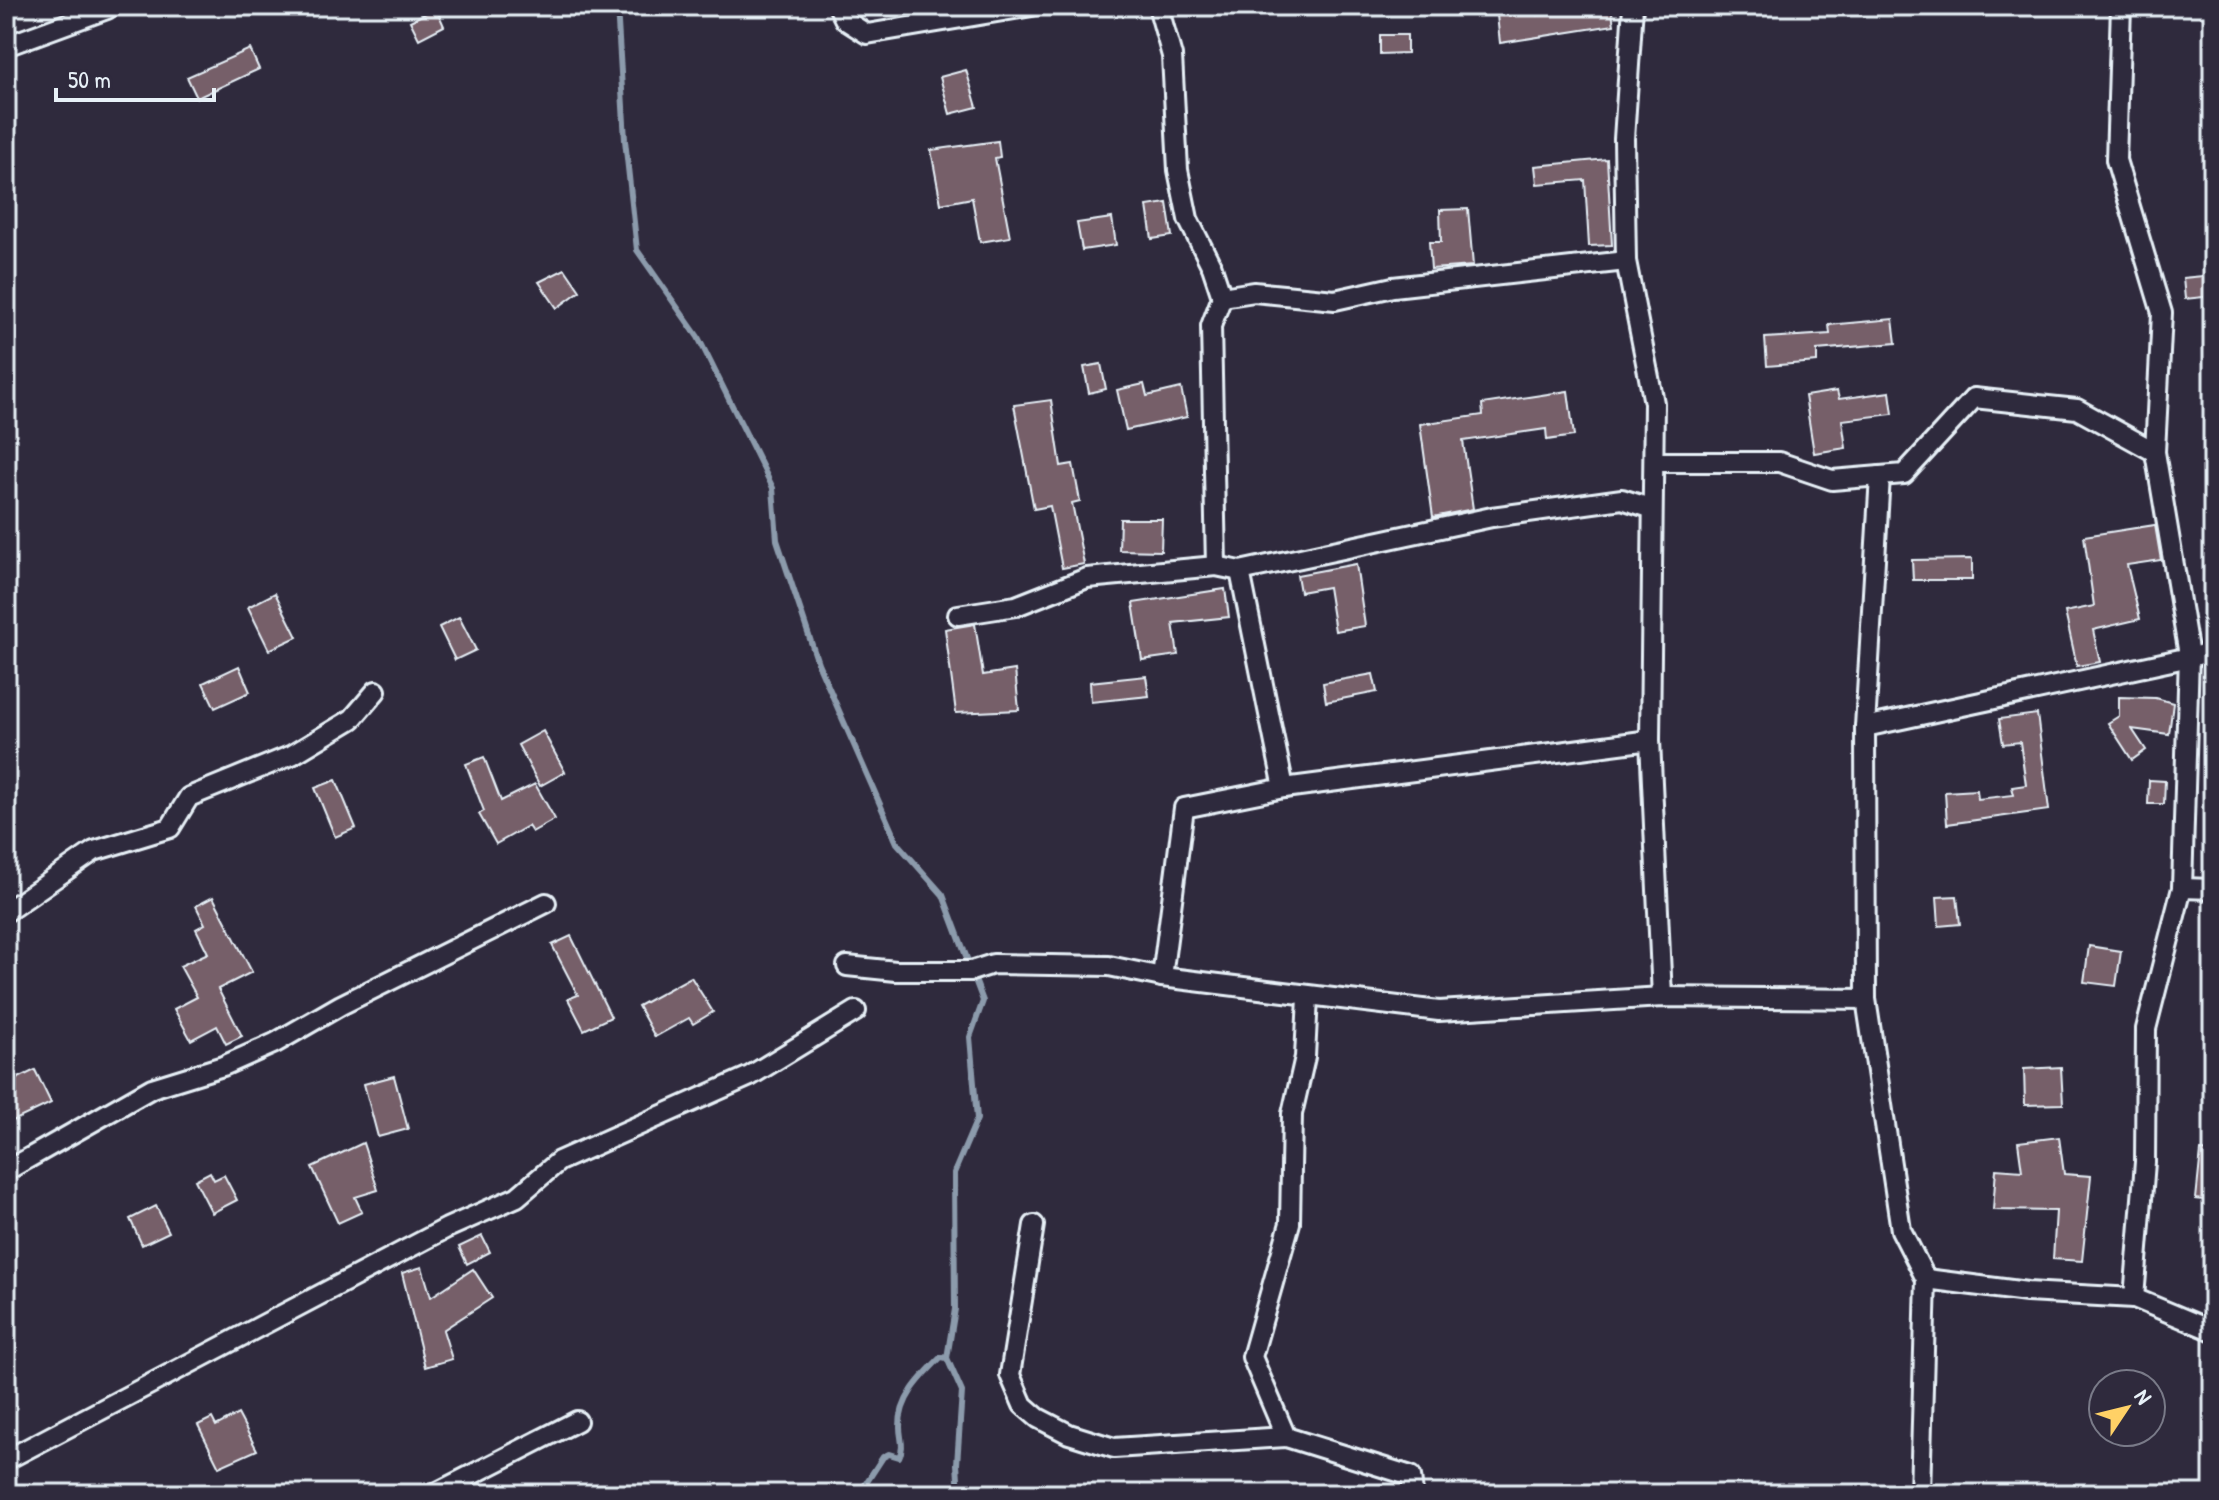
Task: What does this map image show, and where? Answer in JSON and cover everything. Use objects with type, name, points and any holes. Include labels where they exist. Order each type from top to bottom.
[{"type":"street","points":[[838,6],[845,20],[867,34],[1032,6]]},
{"type":"street","points":[[1158,6],[1172,56],[1178,170],[1188,219],[1222,297],[1211,326],[1216,566]]},
{"type":"street","points":[[1633,6],[1624,139],[1626,261],[1654,403],[1655,462],[1650,508],[1650,740],[1662,997]]},
{"type":"street","points":[[2121,6],[2116,160],[2162,313],[2155,452],[2189,655],[2182,888],[2146,1029],[2145,1162],[2134,1298]]},
{"type":"street","points":[[6,46],[107,9]]},
{"type":"street","points":[[1222,297],[1254,292],[1335,300],[1393,287],[1626,261]]},
{"type":"street","points":[[1655,462],[1779,462],[1832,480],[1904,474],[1974,398],[2077,409],[2155,452]]},
{"type":"street","points":[[1880,476],[1865,727],[1866,999],[1901,1230],[1926,1279],[1920,1494]]},
{"type":"street","points":[[958,615],[1016,606],[1087,578],[1216,566],[1240,571],[1492,517],[1622,499],[1650,508]]},
{"type":"street","points":[[1240,571],[1284,788]]},
{"type":"street","points":[[1865,727],[2213,652]]},
{"type":"street","points":[[6,912],[94,851],[170,828],[189,797],[292,755],[352,719],[376,691]]},
{"type":"street","points":[[1162,977],[1184,808],[1284,788],[1650,740]]},
{"type":"street","points":[[2182,888],[2213,889]]},
{"type":"street","points":[[6,1171],[152,1088],[223,1066],[275,1043],[341,1005],[546,903]]},
{"type":"street","points":[[847,966],[911,971],[971,971],[993,964],[1109,966],[1162,977],[1308,997],[1439,1011],[1662,997],[1866,999]]},
{"type":"street","points":[[1286,1437],[1252,1357],[1290,1223],[1292,1114],[1305,1057],[1308,997]]},
{"type":"street","points":[[6,1460],[447,1228],[517,1197],[559,1161],[750,1076],[856,1011]]},
{"type":"street","points":[[1034,1225],[1010,1375],[1023,1405],[1038,1418],[1069,1434],[1114,1448],[1286,1437],[1411,1476],[1413,1494]]},
{"type":"street","points":[[1926,1279],[2027,1292],[2134,1298],[2213,1331]]},
{"type":"street","points":[[434,1494],[577,1421]]},
{"type":"building","points":[[1611,6],[1614,25],[1500,43],[1497,15],[1538,12],[1538,15]]},
{"type":"building","points":[[436,8],[444,26],[419,39],[410,21]]},
{"type":"building","points":[[1380,35],[1407,35],[1407,53],[1380,54]]},
{"type":"building","points":[[250,49],[259,69],[197,98],[187,77]]},
{"type":"building","points":[[966,70],[977,107],[950,114],[940,77]]},
{"type":"building","points":[[998,141],[1000,157],[995,158],[1010,237],[980,242],[972,198],[941,204],[931,150]]},
{"type":"building","points":[[1607,159],[1612,245],[1589,246],[1585,180],[1537,184],[1535,166]]},
{"type":"building","points":[[1167,203],[1172,236],[1152,239],[1147,206]]},
{"type":"building","points":[[1468,209],[1473,266],[1431,269],[1429,242],[1441,242],[1440,210]]},
{"type":"building","points":[[1112,218],[1116,245],[1082,250],[1077,223]]},
{"type":"building","points":[[565,269],[580,291],[557,308],[539,282]]},
{"type":"building","points":[[2213,275],[2213,296],[2185,299],[2183,278]]},
{"type":"building","points":[[1893,319],[1896,343],[1817,350],[1817,362],[1767,366],[1765,338],[1830,334],[1829,325]]},
{"type":"building","points":[[1101,364],[1106,389],[1089,393],[1084,367]]},
{"type":"building","points":[[1144,384],[1147,396],[1181,388],[1187,417],[1126,430],[1117,390]]},
{"type":"building","points":[[1568,391],[1574,436],[1547,440],[1546,429],[1463,441],[1473,509],[1433,517],[1420,424],[1483,415],[1482,404]]},
{"type":"building","points":[[1837,391],[1839,399],[1890,392],[1893,414],[1842,420],[1846,448],[1814,453],[1805,396]]},
{"type":"building","points":[[1051,400],[1061,466],[1073,464],[1080,501],[1072,503],[1084,564],[1062,568],[1050,506],[1034,509],[1014,405]]},
{"type":"building","points":[[1120,519],[1162,519],[1161,551],[1119,550]]},
{"type":"building","points":[[2155,525],[2161,560],[2127,565],[2140,619],[2093,630],[2100,662],[2077,666],[2065,612],[2094,606],[2084,536]]},
{"type":"building","points":[[1972,559],[1972,580],[1913,580],[1912,560]]},
{"type":"building","points":[[1356,564],[1365,626],[1335,631],[1328,587],[1300,592],[1297,575]]},
{"type":"building","points":[[1225,589],[1229,617],[1173,623],[1178,655],[1142,660],[1133,603]]},
{"type":"building","points":[[275,593],[297,637],[269,650],[248,607]]},
{"type":"building","points":[[459,617],[476,650],[455,660],[439,627]]},
{"type":"building","points":[[975,624],[983,675],[1015,670],[1019,710],[956,713],[945,629]]},
{"type":"building","points":[[239,666],[250,692],[215,708],[203,683]]},
{"type":"building","points":[[1373,674],[1377,692],[1326,702],[1323,683]]},
{"type":"building","points":[[1146,676],[1149,696],[1091,702],[1090,682]]},
{"type":"building","points":[[2119,697],[2155,698],[2173,703],[2169,734],[2132,729],[2146,750],[2132,760],[2108,723],[2119,716]]},
{"type":"building","points":[[2037,714],[2049,810],[1947,824],[1945,792],[1977,790],[1978,799],[2014,795],[2012,787],[2026,785],[2020,742],[2003,744],[1999,719]]},
{"type":"building","points":[[543,731],[565,772],[540,786],[518,745]]},
{"type":"building","points":[[484,757],[501,801],[535,784],[555,819],[532,832],[528,826],[496,844],[479,814],[484,811],[466,764]]},
{"type":"building","points":[[336,780],[356,828],[335,837],[315,788]]},
{"type":"building","points":[[2149,780],[2165,781],[2164,804],[2148,804]]},
{"type":"building","points":[[1957,896],[1960,924],[1939,926],[1937,897]]},
{"type":"building","points":[[213,897],[252,972],[218,989],[242,1036],[226,1044],[217,1026],[191,1040],[174,1009],[197,997],[180,966],[208,953],[196,929],[205,924],[196,906]]},
{"type":"building","points":[[571,936],[611,1017],[584,1030],[568,999],[578,995],[552,945]]},
{"type":"building","points":[[2089,946],[2121,951],[2116,986],[2084,982]]},
{"type":"building","points":[[691,977],[713,1012],[693,1024],[689,1018],[655,1037],[638,1006]]},
{"type":"building","points":[[2061,1067],[2063,1104],[2025,1105],[2024,1069]]},
{"type":"building","points":[[35,1070],[51,1103],[13,1121],[6,1107],[6,1084]]},
{"type":"building","points":[[394,1076],[408,1129],[378,1137],[364,1084]]},
{"type":"building","points":[[2059,1137],[2064,1174],[2091,1176],[2082,1261],[2053,1259],[2056,1211],[1993,1210],[1996,1169],[2022,1171],[2018,1142]]},
{"type":"building","points":[[363,1143],[378,1190],[355,1197],[362,1212],[338,1223],[312,1167]]},
{"type":"building","points":[[2201,1151],[2213,1152],[2213,1201],[2196,1199]]},
{"type":"building","points":[[210,1172],[214,1180],[224,1175],[237,1200],[212,1213],[195,1180]]},
{"type":"building","points":[[156,1206],[169,1232],[142,1245],[130,1219]]},
{"type":"building","points":[[482,1236],[490,1252],[467,1264],[459,1247]]},
{"type":"building","points":[[422,1267],[431,1297],[473,1269],[492,1298],[443,1330],[452,1359],[425,1367],[402,1273]]},
{"type":"building","points":[[238,1414],[257,1450],[219,1467],[198,1425],[212,1418],[216,1426]]},
{"type":"waterway","points":[[617,6],[625,140],[637,250],[698,337],[773,488],[777,540],[818,663],[897,843],[943,895],[983,1001],[970,1037],[977,1119],[954,1173],[955,1309],[947,1358],[962,1392],[957,1464],[959,1494]]},
{"type":"waterway","points":[[859,1494],[883,1457],[889,1454],[899,1457],[903,1406],[919,1380],[941,1357],[947,1358]]}]
